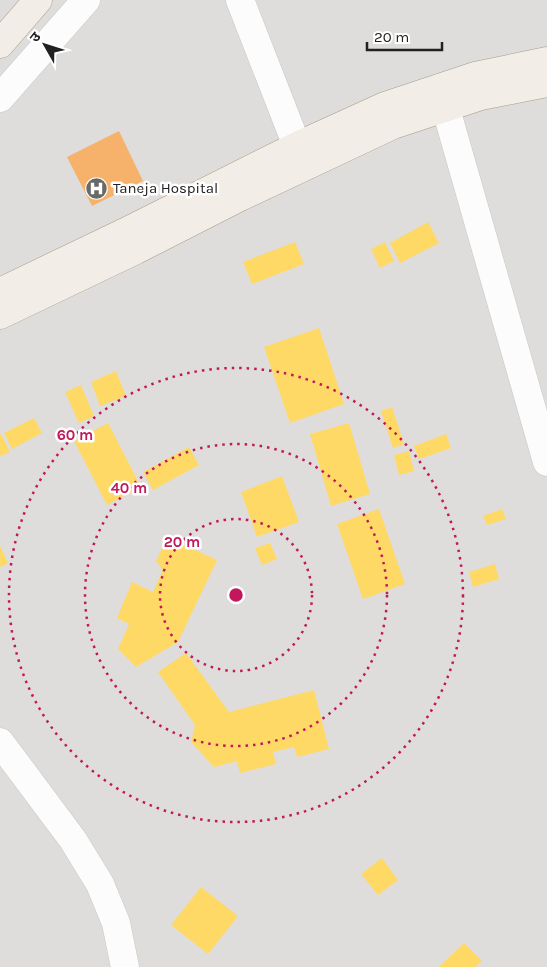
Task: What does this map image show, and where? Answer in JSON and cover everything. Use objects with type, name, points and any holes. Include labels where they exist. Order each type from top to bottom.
[{"type":"main road","points":[[0,44],[38,0]]},
{"type":"main road","points":[[0,315],[136,250],[240,197],[393,125],[442,98],[475,76],[547,62]]},
{"type":"main road","points":[[0,292],[297,146],[385,106],[442,98],[481,96],[547,82]]},
{"type":"street","points":[[0,98],[86,0]]},
{"type":"street","points":[[240,0],[297,146]]},
{"type":"street","points":[[442,98],[542,424],[547,462]]},
{"type":"street","points":[[0,742],[73,840],[100,884],[116,923],[125,967]]},
{"type":"shaded area","points":[[0,0],[547,0],[547,967],[0,967]]},
{"type":"building: आवास","points":[[428,222],[439,243],[400,263],[390,243]]},
{"type":"building: आवास","points":[[295,242],[304,264],[252,284],[243,262]]},
{"type":"building: आवास","points":[[385,242],[394,261],[380,268],[371,249]]},
{"type":"building: आवास","points":[[319,328],[344,404],[290,423],[264,347]]},
{"type":"building: आवास","points":[[116,371],[126,396],[100,406],[91,382]]},
{"type":"building: आवास","points":[[81,385],[94,416],[79,423],[65,392]]},
{"type":"building: आवास","points":[[392,407],[404,444],[393,448],[381,411]]},
{"type":"building: आवास","points":[[34,418],[42,433],[12,449],[4,433]]},
{"type":"building: आवास","points":[[108,423],[141,487],[107,505],[74,441]]},
{"type":"building: आवास","points":[[349,423],[370,494],[331,506],[310,434]]},
{"type":"building: आवास","points":[[446,434],[451,448],[419,459],[414,446]]},
{"type":"building: आवास","points":[[0,435],[10,452],[0,456]]},
{"type":"building: आवास","points":[[189,447],[199,465],[153,490],[143,472]]},
{"type":"building: आवास","points":[[409,451],[414,471],[399,475],[394,455]]},
{"type":"building: आवास","points":[[282,476],[299,522],[257,537],[241,492]]},
{"type":"building: आवास","points":[[379,509],[405,584],[363,599],[337,524]]},
{"type":"building: आवास","points":[[502,509],[506,519],[487,525],[483,516]]},
{"type":"building: आवास","points":[[167,537],[217,560],[178,642],[136,667],[118,649],[129,624],[117,618],[132,582],[153,592],[163,570],[156,561]]},
{"type":"building: आवास","points":[[270,543],[277,559],[262,565],[255,548]]},
{"type":"building: आवास","points":[[0,546],[8,563],[0,567]]},
{"type":"building: आवास","points":[[495,564],[499,579],[473,587],[469,572]]},
{"type":"building: आवास","points":[[186,653],[229,712],[314,690],[329,749],[297,757],[294,747],[273,752],[276,764],[240,773],[237,761],[214,767],[191,742],[195,725],[158,672]]},
{"type":"building: आवास","points":[[382,858],[398,880],[378,895],[361,874]]},
{"type":"building: आवास","points":[[201,887],[238,916],[208,954],[171,925]]},
{"type":"building: आवास","points":[[464,943],[482,961],[475,967],[439,967]]},
{"type":"building: स्वास्थ्य","points":[[119,131],[143,181],[92,206],[67,157]]},
{"type":"place","name":"Taneja Hospital","points":[[97,188]]}]
